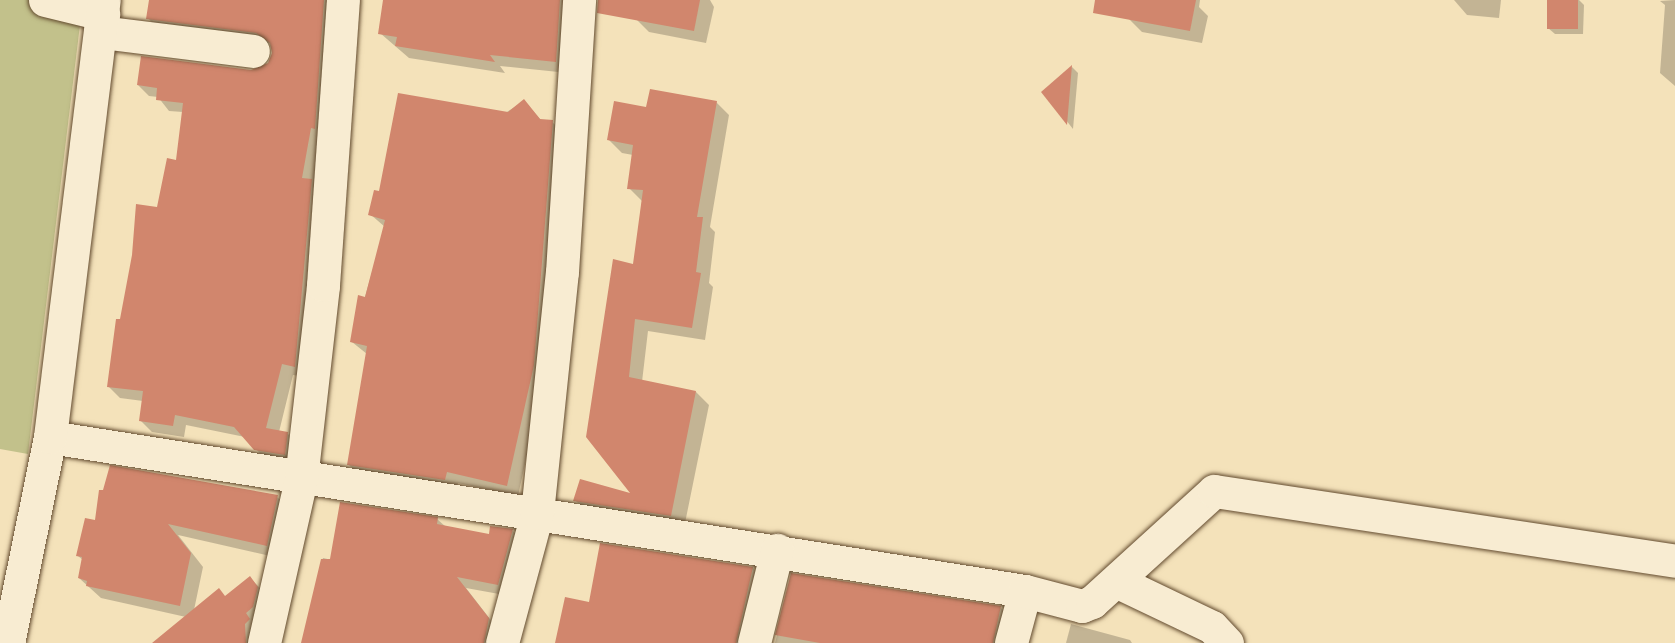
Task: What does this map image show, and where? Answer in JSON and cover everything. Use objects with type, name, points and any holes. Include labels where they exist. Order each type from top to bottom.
[{"type":"street","points":[[45,0],[253,51]]},
{"type":"street","points":[[264,643],[301,478],[323,285],[343,0]]},
{"type":"street","points":[[502,643],[537,513],[562,272],[579,0]]},
{"type":"street","points":[[8,643],[50,437],[102,15]]},
{"type":"street","points":[[50,437],[301,478],[777,550],[1024,591],[1082,606],[1118,582],[1214,491],[1675,561]]},
{"type":"street","points":[[754,643],[777,550]]},
{"type":"street","points":[[1118,582],[1212,627],[1227,643]]},
{"type":"street","points":[[1011,643],[1024,591]]},
{"type":"shaded area","points":[[0,0],[83,0],[28,454],[0,449]]},
{"type":"building","points":[[149,0],[324,0],[315,129],[311,128],[302,178],[312,179],[295,367],[282,364],[266,428],[288,432],[285,455],[254,450],[234,427],[175,415],[173,426],[139,421],[143,391],[107,387],[116,319],[120,319],[132,255],[136,204],[157,207],[167,158],[176,160],[183,103],[156,100],[157,88],[137,85],[141,56],[251,70],[268,63],[272,53],[270,43],[256,33],[146,19]]},
{"type":"building","points":[[383,0],[560,0],[556,62],[490,55],[495,62],[395,46],[397,37],[378,34]]},
{"type":"building","points":[[598,0],[700,0],[694,31],[597,13]]},
{"type":"building","points":[[1095,0],[1196,0],[1190,31],[1093,13]]},
{"type":"building","points":[[1547,0],[1578,0],[1578,29],[1547,29]]},
{"type":"building","points":[[1072,65],[1067,125],[1041,92]]},
{"type":"building","points":[[650,89],[717,101],[697,217],[703,217],[696,272],[701,273],[692,328],[635,319],[629,377],[696,391],[671,516],[573,501],[580,479],[630,493],[586,437],[613,259],[633,264],[643,190],[627,189],[633,145],[607,140],[614,101],[646,107]]},
{"type":"building","points":[[398,93],[508,112],[524,99],[540,119],[553,120],[534,365],[507,486],[447,472],[445,480],[347,465],[367,346],[350,342],[358,295],[365,297],[385,220],[368,215],[374,190],[379,191]]},
{"type":"building","points":[[110,465],[278,495],[267,546],[168,524],[191,553],[180,606],[86,586],[87,581],[78,578],[82,557],[76,556],[85,518],[95,520],[99,490],[103,490]]},
{"type":"building","points":[[340,502],[438,517],[437,524],[489,534],[490,526],[513,529],[498,585],[457,577],[489,618],[484,643],[301,643],[321,559],[330,559]]},
{"type":"building","points":[[600,543],[753,567],[736,643],[555,643],[565,597],[589,602]]},
{"type":"building","points":[[791,573],[1001,606],[993,643],[820,643],[775,635]]},
{"type":"building","points":[[250,576],[258,587],[253,607],[246,613],[250,619],[245,624],[246,643],[152,643],[219,588],[225,596]]}]
